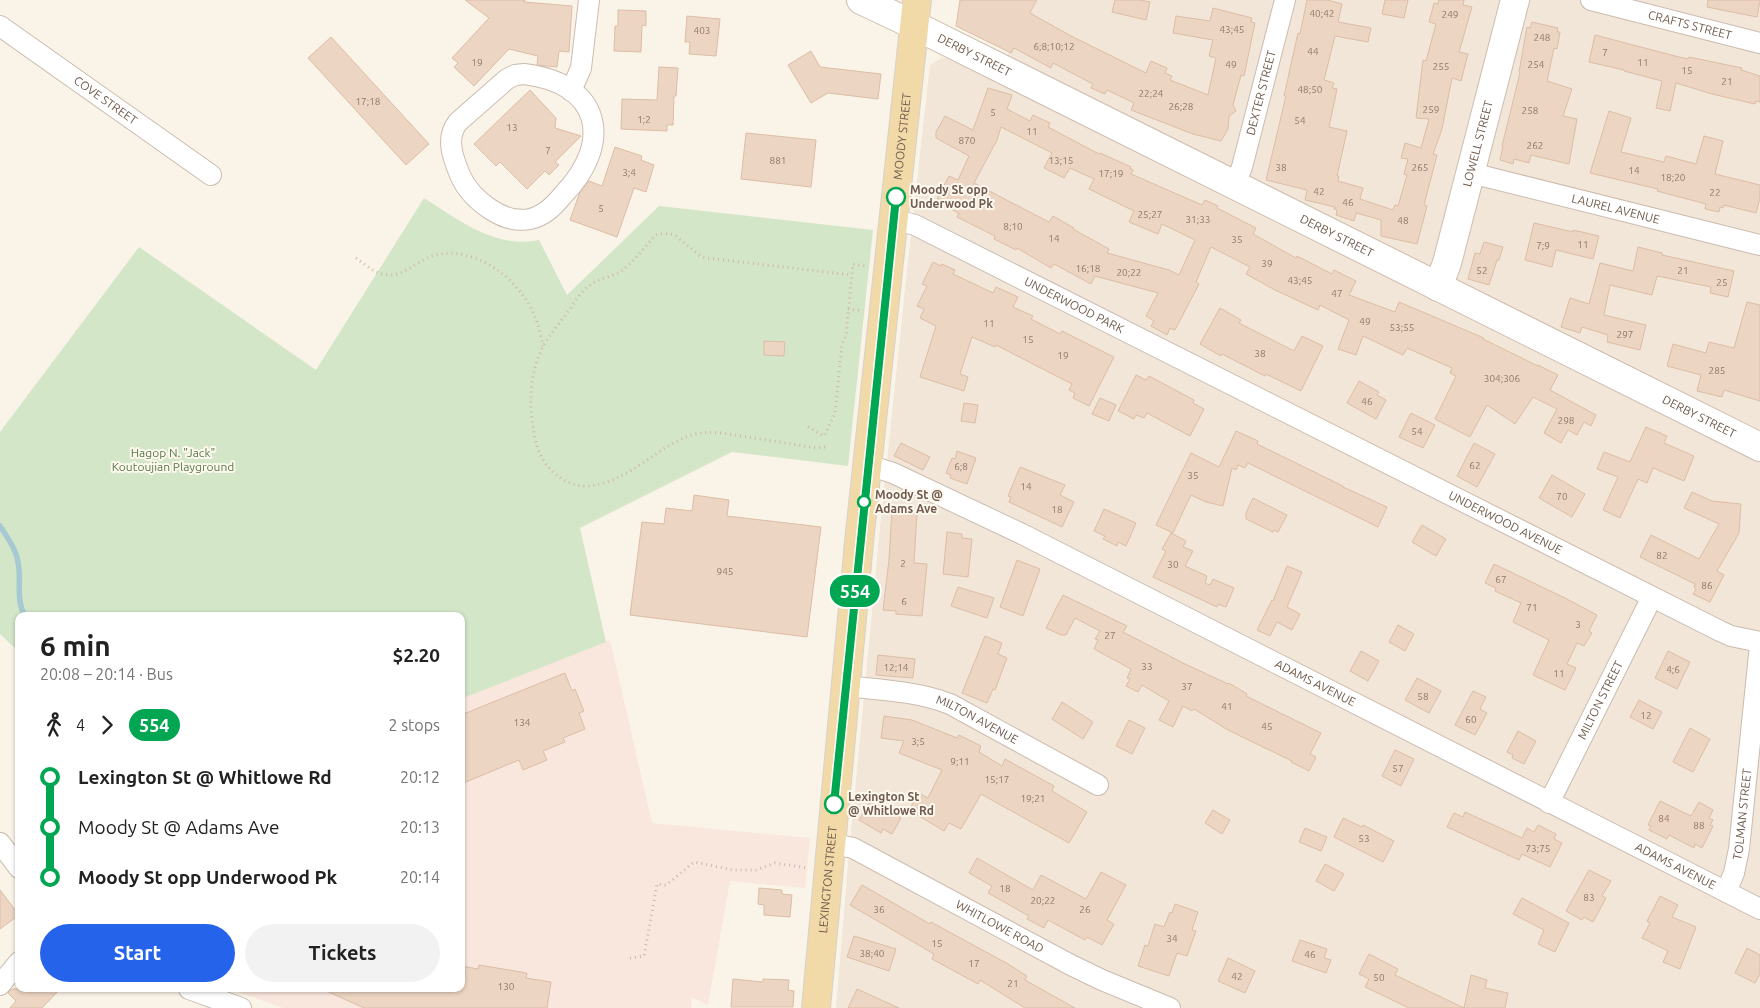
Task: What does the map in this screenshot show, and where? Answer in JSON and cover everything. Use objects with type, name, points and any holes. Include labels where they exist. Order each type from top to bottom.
[{"type":"main road","name":"MOODY STREET","points":[[860,542],[916,12]]},
{"type":"main road","name":"LEXINGTON STREET","points":[[816,1008],[830,843],[860,542]]},
{"type":"street","points":[[571,91],[580,68],[589,0]]},
{"type":"street","name":"DERBY STREET","points":[[861,0],[916,12],[1235,185],[1760,447]]},
{"type":"street","name":"DEXTER STREET","points":[[1235,185],[1242,167],[1285,0]]},
{"type":"street","name":"LOWELL STREET","points":[[1438,287],[1447,263],[1515,0]]},
{"type":"street","name":"CRAFTS STREET","points":[[1591,0],[1760,43]]},
{"type":"street","name":"COVE STREET","points":[[0,26],[211,175]]},
{"type":"street","points":[[524,74],[545,78],[571,91],[588,111],[594,128],[594,140],[590,156],[578,179],[552,207],[536,217],[524,220],[509,218],[488,208],[467,188],[459,172],[450,142],[454,126],[506,79],[515,75],[524,74]]},
{"type":"street","name":"LAUREL AVENUE","points":[[1470,173],[1760,245]]},
{"type":"street","name":"UNDERWOOD PARK","points":[[894,219],[916,225],[1253,396]]},
{"type":"street","name":"UNDERWOOD AVENUE","points":[[1253,396],[1731,636],[1760,643]]},
{"type":"street","name":"ADAMS AVENUE","points":[[868,465],[894,473],[1022,534],[1760,909]]},
{"type":"street","name":"MILTON STREET","points":[[1549,803],[1652,597]]},
{"type":"street","name":"TOLMAN STREET","points":[[1726,892],[1734,873],[1739,849],[1760,643]]},
{"type":"street","name":"MILTON AVENUE","points":[[845,686],[916,694],[945,702],[1098,785]]},
{"type":"street","points":[[0,843],[15,863]]},
{"type":"street","name":"WHITLOWE ROAD","points":[[830,843],[854,848],[1070,965],[1170,1008]]},
{"type":"street","points":[[0,985],[15,967]]},
{"type":"street","points":[[197,992],[241,1008]]},
{"type":"path","points":[[825,447],[817,448],[707,432],[694,435],[666,447],[615,479],[586,486],[572,484],[559,478],[540,456],[532,419],[533,373],[543,346],[582,293],[590,285],[618,273],[626,267],[660,233],[676,236],[700,256],[706,258],[852,275]]},
{"type":"path","points":[[356,258],[373,271],[390,275],[398,274],[422,260],[442,254],[468,256],[482,262],[495,269],[518,288],[534,316],[543,346]]},
{"type":"path","points":[[808,427],[824,436],[834,418],[842,344],[846,336],[853,264],[868,266]]},
{"type":"path","points":[[630,958],[644,956],[657,884],[666,885],[694,862],[733,870],[756,870],[775,863],[793,866]]},
{"type":"shaded area","points":[[1038,0],[1760,0],[1760,430],[1004,61]]},
{"type":"shaded area","points":[[941,58],[950,58],[1760,462],[1760,1008],[836,1008],[880,528],[907,271],[930,65]]},
{"type":"shaded area","points":[[610,640],[652,823],[810,838],[805,888],[730,881],[708,1005],[691,997],[691,1008],[283,1008],[238,992],[465,992],[465,697]]},
{"type":"green space","name":"Hagop N. \"Jack\" Koutoujian Playground","points":[[424,198],[478,231],[507,240],[523,242],[539,240],[567,295],[659,206],[873,230],[848,466],[732,452],[580,528],[606,642],[465,697],[465,612],[15,612],[15,648],[0,634],[0,432],[139,247],[316,370]]},
{"type":"building","points":[[465,0],[525,0],[524,2],[572,6],[569,52],[559,51],[557,67],[537,65],[538,56],[509,49],[474,86],[454,67],[458,63],[452,58],[489,18]]},
{"type":"building","points":[[960,0],[1037,0],[1030,13],[1071,36],[1146,73],[1151,61],[1167,68],[1165,73],[1172,76],[1170,80],[1208,95],[1216,58],[1209,56],[1213,40],[1173,33],[1176,16],[1210,21],[1213,8],[1252,18],[1251,22],[1255,23],[1244,76],[1241,75],[1233,105],[1236,111],[1229,116],[1228,129],[1221,141],[1193,134],[1131,110],[1134,103],[1107,90],[1105,94],[1091,88],[1093,84],[1053,63],[1051,68],[1014,48],[1011,53],[956,26]]},
{"type":"building","points":[[1115,0],[1150,2],[1146,20],[1112,12]]},
{"type":"building","points":[[1307,0],[1327,0],[1342,4],[1338,22],[1371,28],[1368,42],[1335,36],[1324,80],[1334,83],[1332,88],[1337,89],[1329,127],[1347,131],[1337,176],[1339,176],[1338,181],[1363,188],[1360,199],[1393,210],[1395,205],[1398,206],[1407,175],[1404,174],[1408,159],[1401,158],[1405,143],[1421,148],[1429,119],[1416,118],[1423,60],[1426,61],[1436,24],[1429,22],[1434,3],[1438,4],[1439,0],[1464,0],[1463,5],[1472,7],[1459,52],[1468,54],[1461,81],[1452,78],[1442,129],[1433,154],[1437,155],[1424,205],[1427,206],[1417,244],[1381,236],[1381,220],[1356,213],[1354,221],[1336,215],[1337,210],[1334,209],[1335,207],[1305,200],[1307,190],[1266,180]]},
{"type":"building","points":[[1385,0],[1408,0],[1404,18],[1382,14]]},
{"type":"building","points":[[1708,0],[1760,1],[1757,17],[1707,7]]},
{"type":"building","points":[[618,10],[646,11],[646,26],[642,25],[641,52],[614,51],[615,26],[618,26]]},
{"type":"building","points":[[687,16],[720,19],[716,56],[689,54],[690,42],[685,42]]},
{"type":"building","points":[[1532,22],[1558,28],[1557,32],[1560,32],[1557,49],[1554,48],[1547,81],[1572,89],[1563,116],[1577,119],[1569,164],[1531,155],[1529,163],[1514,159],[1513,164],[1500,160],[1520,73],[1527,27],[1530,28]]},
{"type":"building","points":[[1595,35],[1679,57],[1688,59],[1689,57],[1742,68],[1741,70],[1760,76],[1760,102],[1756,101],[1755,104],[1676,83],[1670,111],[1656,108],[1662,81],[1589,62]]},
{"type":"building","points":[[331,37],[429,144],[406,165],[308,58]]},
{"type":"building","points":[[811,51],[820,67],[881,74],[878,99],[828,93],[811,103],[788,65]]},
{"type":"building","points":[[659,67],[678,68],[676,96],[674,96],[673,125],[667,125],[667,131],[621,129],[622,99],[657,100]]},
{"type":"building","points":[[988,88],[1012,95],[1007,109],[1030,121],[1033,115],[1050,123],[1048,127],[1099,154],[1131,167],[1133,170],[1131,174],[1202,205],[1205,200],[1218,206],[1217,208],[1256,228],[1253,234],[1296,258],[1297,256],[1332,274],[1334,270],[1356,281],[1349,295],[1395,312],[1399,302],[1484,338],[1558,375],[1550,390],[1596,415],[1591,426],[1584,422],[1577,435],[1568,430],[1561,443],[1544,433],[1557,409],[1533,397],[1515,424],[1487,405],[1470,437],[1435,419],[1456,376],[1450,373],[1452,368],[1407,348],[1403,355],[1363,336],[1356,355],[1338,349],[1349,320],[1320,305],[1318,310],[1275,290],[1246,274],[1250,267],[1211,247],[1196,282],[1199,284],[1175,330],[1170,328],[1167,335],[1151,326],[1154,321],[1146,316],[1158,293],[1095,276],[1091,284],[1054,264],[1051,268],[1017,248],[1016,250],[994,239],[995,236],[957,217],[959,213],[944,206],[946,203],[937,199],[949,176],[958,180],[969,156],[936,138],[936,132],[945,116],[973,130]],"holes":[[[1001,127],[1052,153],[1044,168],[1064,178],[1070,168],[1094,179],[1089,189],[1134,211],[1129,222],[1158,234],[1162,224],[1195,240],[1179,275],[1169,270],[1107,253],[1109,249],[1053,216],[1049,222],[974,183],[997,140]]]},
{"type":"building","points":[[530,90],[556,118],[555,128],[581,136],[555,162],[559,165],[549,175],[545,171],[527,189],[500,162],[496,166],[474,144]]},
{"type":"building","points":[[1609,111],[1631,118],[1621,152],[1664,162],[1666,156],[1696,164],[1704,136],[1723,141],[1715,174],[1760,185],[1760,198],[1756,213],[1724,205],[1723,208],[1720,207],[1719,212],[1705,209],[1706,204],[1657,191],[1658,189],[1590,173]]},
{"type":"building","points":[[746,133],[816,140],[811,187],[741,179]]},
{"type":"building","points":[[615,147],[642,156],[641,160],[654,165],[646,192],[634,188],[617,237],[570,220],[580,192],[589,181],[602,186]]},
{"type":"building","points":[[1534,223],[1599,236],[1593,259],[1556,250],[1552,267],[1525,260]]},
{"type":"building","points":[[1484,242],[1503,247],[1489,285],[1468,279],[1475,253],[1480,254]]},
{"type":"building","points":[[1638,247],[1662,253],[1662,255],[1734,271],[1728,297],[1710,293],[1711,287],[1657,276],[1652,295],[1610,285],[1604,315],[1646,325],[1640,350],[1607,342],[1608,335],[1582,327],[1580,333],[1561,327],[1570,298],[1589,304],[1600,263],[1633,271]]},
{"type":"building","points":[[933,262],[955,270],[953,274],[993,293],[996,287],[1018,297],[1013,307],[1033,316],[1031,319],[1060,334],[1062,331],[1114,357],[1089,406],[1073,398],[1075,393],[1069,390],[1072,384],[996,345],[995,347],[972,337],[960,374],[968,377],[964,391],[920,377],[936,326],[920,318],[924,309],[917,306],[927,286],[922,284]]},
{"type":"building","points":[[1747,302],[1760,305],[1760,401],[1724,390],[1722,397],[1697,391],[1701,375],[1667,366],[1673,344],[1706,353],[1709,342],[1734,348]]},
{"type":"building","points":[[1220,308],[1241,320],[1239,323],[1294,351],[1302,336],[1323,346],[1301,391],[1266,374],[1265,376],[1222,354],[1221,356],[1200,344]]},
{"type":"building","points":[[764,341],[785,342],[784,356],[764,355]]},
{"type":"building","points":[[1136,375],[1146,380],[1149,376],[1194,400],[1193,403],[1204,409],[1190,436],[1147,413],[1144,418],[1136,415],[1134,419],[1118,411]]},
{"type":"building","points":[[1359,381],[1379,392],[1377,395],[1386,400],[1376,419],[1347,403]]},
{"type":"building","points":[[1100,398],[1116,405],[1109,421],[1092,414]]},
{"type":"building","points":[[964,403],[978,405],[975,423],[961,421]]},
{"type":"building","points":[[1411,413],[1435,425],[1423,448],[1399,437]]},
{"type":"building","points":[[1646,427],[1667,436],[1664,443],[1694,456],[1684,481],[1653,468],[1647,483],[1638,479],[1620,518],[1603,510],[1618,477],[1597,469],[1604,452],[1630,462]]},
{"type":"building","points":[[1236,431],[1258,441],[1257,444],[1387,507],[1378,527],[1248,463],[1245,468],[1238,465],[1236,470],[1232,468],[1223,506],[1206,502],[1191,495],[1173,533],[1156,525],[1191,453],[1219,467]]},
{"type":"building","points":[[901,443],[930,457],[923,470],[894,456]]},
{"type":"building","points":[[1474,443],[1495,454],[1477,487],[1457,476]]},
{"type":"building","points":[[957,451],[976,458],[967,484],[950,478],[951,475],[946,473],[952,458],[955,459]]},
{"type":"building","points":[[1020,467],[1065,485],[1060,495],[1074,502],[1062,527],[1009,502],[1011,497],[1008,496]]},
{"type":"building","points":[[1552,475],[1585,494],[1572,517],[1539,498]]},
{"type":"building","points":[[1692,492],[1712,501],[1741,504],[1739,533],[1717,571],[1724,575],[1710,602],[1693,594],[1696,589],[1694,587],[1695,584],[1640,557],[1651,535],[1699,559],[1719,524],[1684,508]]},
{"type":"building","points":[[694,495],[729,500],[727,516],[821,527],[807,637],[630,615],[642,522],[664,524],[666,508],[692,511]]},
{"type":"building","points":[[1253,498],[1287,515],[1278,532],[1274,530],[1273,532],[1246,519],[1246,513]]},
{"type":"building","points":[[1104,509],[1136,523],[1126,546],[1118,542],[1117,546],[1103,539],[1105,536],[1094,531]]},
{"type":"building","points":[[892,510],[917,513],[914,563],[927,564],[922,616],[896,614],[896,611],[883,610]]},
{"type":"building","points":[[1422,525],[1446,539],[1436,556],[1412,542]]},
{"type":"building","points":[[947,532],[962,534],[962,538],[972,539],[968,577],[943,574]]},
{"type":"building","points":[[1171,533],[1186,541],[1183,547],[1193,551],[1185,566],[1207,576],[1205,583],[1210,585],[1213,579],[1234,588],[1226,607],[1218,604],[1217,607],[1153,577],[1166,551],[1162,549]]},
{"type":"building","points":[[1017,560],[1040,569],[1023,616],[1000,607]]},
{"type":"building","points":[[1494,564],[1597,615],[1589,631],[1592,633],[1584,646],[1577,643],[1567,664],[1576,668],[1565,690],[1533,675],[1549,640],[1513,622],[1521,603],[1495,591],[1496,588],[1485,583]]},
{"type":"building","points":[[1287,566],[1302,572],[1287,607],[1300,614],[1292,630],[1277,622],[1270,636],[1257,630],[1273,601]]},
{"type":"building","points":[[958,587],[994,598],[987,618],[951,606]]},
{"type":"building","points":[[1063,595],[1127,626],[1123,632],[1185,664],[1229,683],[1247,694],[1246,696],[1321,733],[1310,754],[1316,757],[1309,771],[1228,730],[1194,709],[1192,711],[1183,706],[1173,727],[1159,720],[1169,701],[1142,685],[1138,692],[1126,686],[1130,679],[1127,678],[1131,669],[1094,649],[1098,640],[1095,639],[1100,631],[1075,618],[1066,635],[1061,635],[1046,628]]},
{"type":"building","points":[[1398,625],[1414,634],[1405,651],[1389,642]]},
{"type":"building","points":[[985,636],[1002,643],[998,654],[1007,658],[995,690],[993,689],[987,703],[962,693]]},
{"type":"building","points":[[1361,651],[1379,661],[1368,681],[1350,671]]},
{"type":"building","points":[[1668,651],[1690,662],[1677,689],[1655,678]]},
{"type":"building","points":[[878,655],[915,659],[913,678],[876,675]]},
{"type":"building","points":[[565,673],[572,691],[575,689],[584,711],[579,713],[585,729],[563,738],[565,742],[543,751],[547,760],[523,770],[519,760],[465,782],[465,713]]},
{"type":"building","points":[[1417,678],[1441,691],[1429,713],[1405,700]]},
{"type":"building","points":[[1473,691],[1486,697],[1480,709],[1487,713],[1475,735],[1455,725]]},
{"type":"building","points":[[1639,700],[1662,712],[1653,729],[1630,717]]},
{"type":"building","points":[[1062,702],[1093,722],[1083,739],[1052,719]]},
{"type":"building","points":[[884,716],[912,720],[957,738],[959,735],[981,746],[979,752],[1002,766],[1005,759],[1054,786],[1052,791],[1087,812],[1069,843],[981,794],[961,829],[949,823],[944,831],[909,810],[919,793],[928,798],[942,770],[899,753],[904,741],[881,738]]},
{"type":"building","points":[[1129,720],[1145,728],[1132,754],[1116,746]]},
{"type":"building","points":[[1690,728],[1710,739],[1693,772],[1673,762]]},
{"type":"building","points":[[1518,731],[1536,741],[1524,764],[1512,758],[1513,755],[1507,752]]},
{"type":"building","points":[[1395,750],[1414,759],[1401,786],[1382,776]]},
{"type":"building","points":[[871,800],[901,818],[892,834],[883,829],[881,833],[859,820]]},
{"type":"building","points":[[1660,801],[1691,816],[1699,802],[1713,810],[1709,818],[1713,820],[1710,825],[1713,826],[1702,848],[1695,844],[1694,848],[1669,835],[1667,839],[1649,830],[1651,826],[1648,825]]},
{"type":"building","points":[[1213,810],[1230,820],[1222,834],[1205,823]]},
{"type":"building","points":[[1465,812],[1522,838],[1527,828],[1534,832],[1538,825],[1556,834],[1554,839],[1562,843],[1550,867],[1522,854],[1519,860],[1447,827],[1454,813],[1463,817]]},
{"type":"building","points":[[1343,818],[1362,827],[1363,825],[1394,841],[1383,862],[1334,837]]},
{"type":"building","points":[[1305,828],[1327,837],[1321,851],[1299,842]]},
{"type":"building","points":[[977,858],[1033,890],[1041,875],[1086,899],[1101,872],[1126,885],[1107,920],[1114,924],[1102,945],[1087,937],[1085,940],[1048,920],[1044,928],[1027,919],[1029,916],[988,893],[992,886],[969,873]]},
{"type":"building","points":[[1325,864],[1344,874],[1334,891],[1316,881]]},
{"type":"building","points":[[1589,870],[1611,881],[1602,896],[1606,898],[1593,922],[1584,917],[1582,920],[1566,911]]},
{"type":"building","points":[[862,885],[930,924],[931,922],[1008,964],[1027,976],[1025,980],[1075,1008],[1025,1008],[980,980],[978,984],[932,959],[934,954],[850,905]]},
{"type":"building","points":[[759,888],[782,890],[782,894],[792,895],[790,917],[764,915],[764,905],[758,904]]},
{"type":"building","points":[[0,890],[15,910],[15,918],[0,929]]},
{"type":"building","points":[[1660,896],[1678,905],[1672,917],[1696,927],[1680,969],[1663,962],[1668,951],[1642,938],[1650,923],[1647,921]]},
{"type":"building","points":[[1522,898],[1569,923],[1555,952],[1538,944],[1544,930],[1513,914]]},
{"type":"building","points":[[1175,904],[1198,912],[1192,930],[1196,931],[1187,956],[1177,953],[1169,976],[1138,966],[1145,945],[1148,946],[1155,924],[1164,927]]},
{"type":"building","points":[[854,936],[896,949],[889,971],[847,957]]},
{"type":"building","points":[[1300,940],[1327,949],[1324,958],[1331,960],[1326,973],[1292,961]]},
{"type":"building","points":[[1747,948],[1760,955],[1760,974],[1755,983],[1735,973]]},
{"type":"building","points":[[1369,954],[1398,969],[1395,975],[1464,1008],[1409,1008],[1365,987],[1369,979],[1359,974]]},
{"type":"building","points":[[1228,958],[1255,971],[1245,993],[1218,981]]},
{"type":"building","points":[[479,965],[527,973],[526,978],[551,982],[547,1008],[364,1008],[329,992],[465,992],[465,967],[478,969]]},
{"type":"building","points":[[1471,975],[1487,980],[1485,988],[1508,993],[1505,1008],[1464,1008]]},
{"type":"building","points":[[733,979],[763,982],[763,979],[789,980],[788,990],[794,991],[793,1007],[731,1007]]},
{"type":"building","points":[[12,989],[15,989],[15,992],[57,992],[42,1008],[10,1008],[16,1001],[8,993]]},
{"type":"building","points":[[857,989],[899,1008],[848,1008]]},
{"type":"waterway","points":[[0,526],[17,557],[19,596],[23,612]]},
{"type":"bus line","name":"554","points":[[834,804],[896,197]]},
{"type":"place","name":"Moody St opp Underwood Pk","points":[[896,197]]},
{"type":"place","name":"Moody St @ Adams Ave","points":[[864,502]]},
{"type":"place","name":"Lexington St @ Whitlowe Rd","points":[[834,804]]}]
